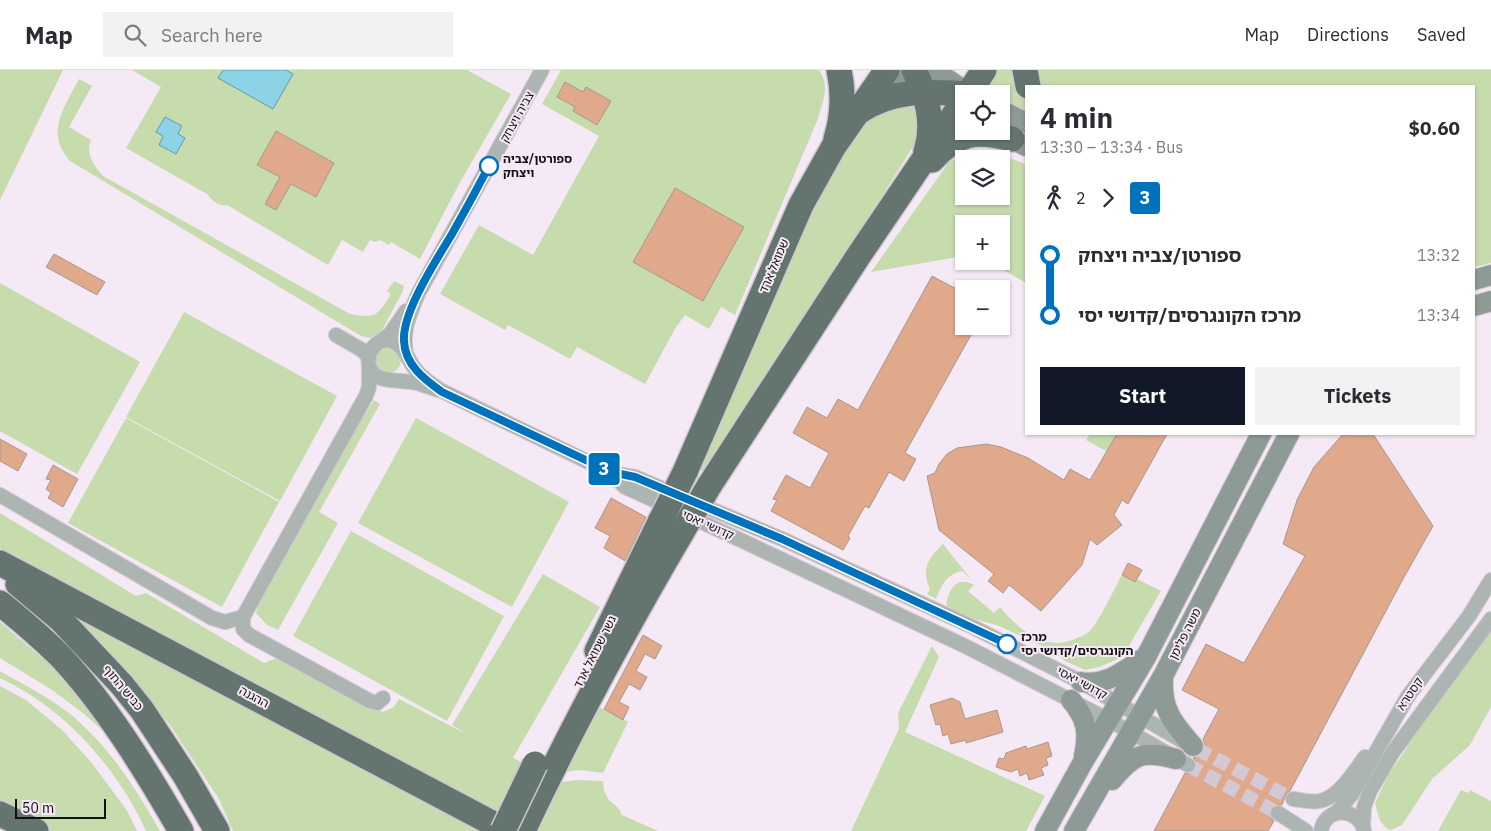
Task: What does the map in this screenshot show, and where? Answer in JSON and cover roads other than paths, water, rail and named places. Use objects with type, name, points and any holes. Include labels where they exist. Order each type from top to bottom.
[{"type":"highway","points":[[834,146],[840,125],[842,108],[839,70]]},
{"type":"highway","points":[[924,158],[931,127],[928,108],[949,91],[984,70]]},
{"type":"highway","points":[[1024,70],[1028,85]]},
{"type":"highway","name":"שמואל ארד","points":[[684,472],[788,234],[817,175],[884,71]]},
{"type":"highway","points":[[858,113],[872,103],[899,94],[949,91]]},
{"type":"highway","points":[[893,205],[924,158],[949,91]]},
{"type":"highway","points":[[893,205],[938,153],[958,138],[983,133],[1015,135]]},
{"type":"highway","name":"גשר שמואל ארד","points":[[503,831],[543,768],[597,653],[671,526],[710,486],[893,205]]},
{"type":"highway","name":"גשר שמואל ארד","points":[[671,526],[684,472]]},
{"type":"highway","name":"ההגנה","points":[[0,563],[507,831]]},
{"type":"highway","name":"כביש החוף","points":[[0,569],[61,620],[122,685],[142,710],[186,776],[217,831]]},
{"type":"highway","points":[[0,603],[60,657],[92,696],[136,757],[181,831]]},
{"type":"highway","name":"גשר שמואל ארד","points":[[523,831],[543,768]]},
{"type":"highway","points":[[0,814],[36,831]]},
{"type":"main road","points":[[884,71],[949,91]]},
{"type":"main road","points":[[1475,280],[1491,276]]},
{"type":"main road","points":[[1475,307],[1491,301]]},
{"type":"main road","name":"משה פלימן","points":[[1045,831],[1083,762],[1146,657],[1260,435]]},
{"type":"main road","name":"משה פלימן","points":[[1079,823],[1163,676],[1289,435]]},
{"type":"main road","points":[[1081,682],[1102,682],[1146,657]]},
{"type":"main road","points":[[1079,823],[1128,762],[1136,758],[1156,754],[1189,755],[1165,707],[1163,676]]},
{"type":"main road","points":[[1071,700],[1080,710],[1085,721],[1087,742],[1083,762]]},
{"type":"street","name":"צביה ויצחק","points":[[378,343],[390,334],[418,294],[542,70]]},
{"type":"street","name":"צביה ויצחק","points":[[406,355],[404,341],[407,320],[418,294]]},
{"type":"street","points":[[1475,307],[1491,307]]},
{"type":"street","points":[[336,335],[362,350],[377,377],[392,379]]},
{"type":"street","points":[[366,396],[380,385],[398,377],[407,365],[406,355],[399,345],[392,341],[384,341],[374,346],[369,361],[369,387],[366,396],[243,617],[243,629],[370,701],[377,703],[383,698]]},
{"type":"street","name":"קדושי יאסי","points":[[406,355],[421,376],[442,392]]},
{"type":"street","name":"קדושי יאסי","points":[[392,379],[417,383],[442,392],[611,472],[635,477],[782,539],[975,628],[1081,682],[1114,712],[1135,724]]},
{"type":"street","name":"קדושי יאסי","points":[[611,472],[625,487],[966,646],[1071,700],[1114,712],[1135,724]]},
{"type":"street","points":[[0,495],[212,618],[225,622],[243,617]]},
{"type":"street","name":"קסטרא","points":[[1320,831],[1324,821],[1352,794],[1413,689],[1469,616],[1491,580]]},
{"type":"street","name":"קסטרא","points":[[1363,828],[1364,806],[1370,791],[1393,752],[1491,619]]},
{"type":"street","points":[[1363,828],[1354,815],[1342,812],[1332,815],[1290,798],[1312,802],[1322,801],[1332,796],[1360,764],[1393,721]]},
{"type":"street","points":[[1135,724],[1189,755]]},
{"type":"street","points":[[1135,724],[1189,755]]},
{"type":"street","points":[[1278,813],[1306,831]]},
{"type":"water","points":[[223,70],[286,70],[293,74],[273,109],[218,78]]},
{"type":"water","points":[[165,117],[182,126],[178,134],[185,138],[176,154],[159,145],[163,136],[156,132]]},
{"type":"tunnel","points":[[1197,749],[1287,796]]},
{"type":"tunnel","points":[[1188,765],[1278,813]]},
{"type":"place","name":"ספורטן/צביה ויצחק","points":[[489,166]]},
{"type":"place","name":"מרכז הקונגרסים/קדושי יסי","points":[[1007,644]]}]
